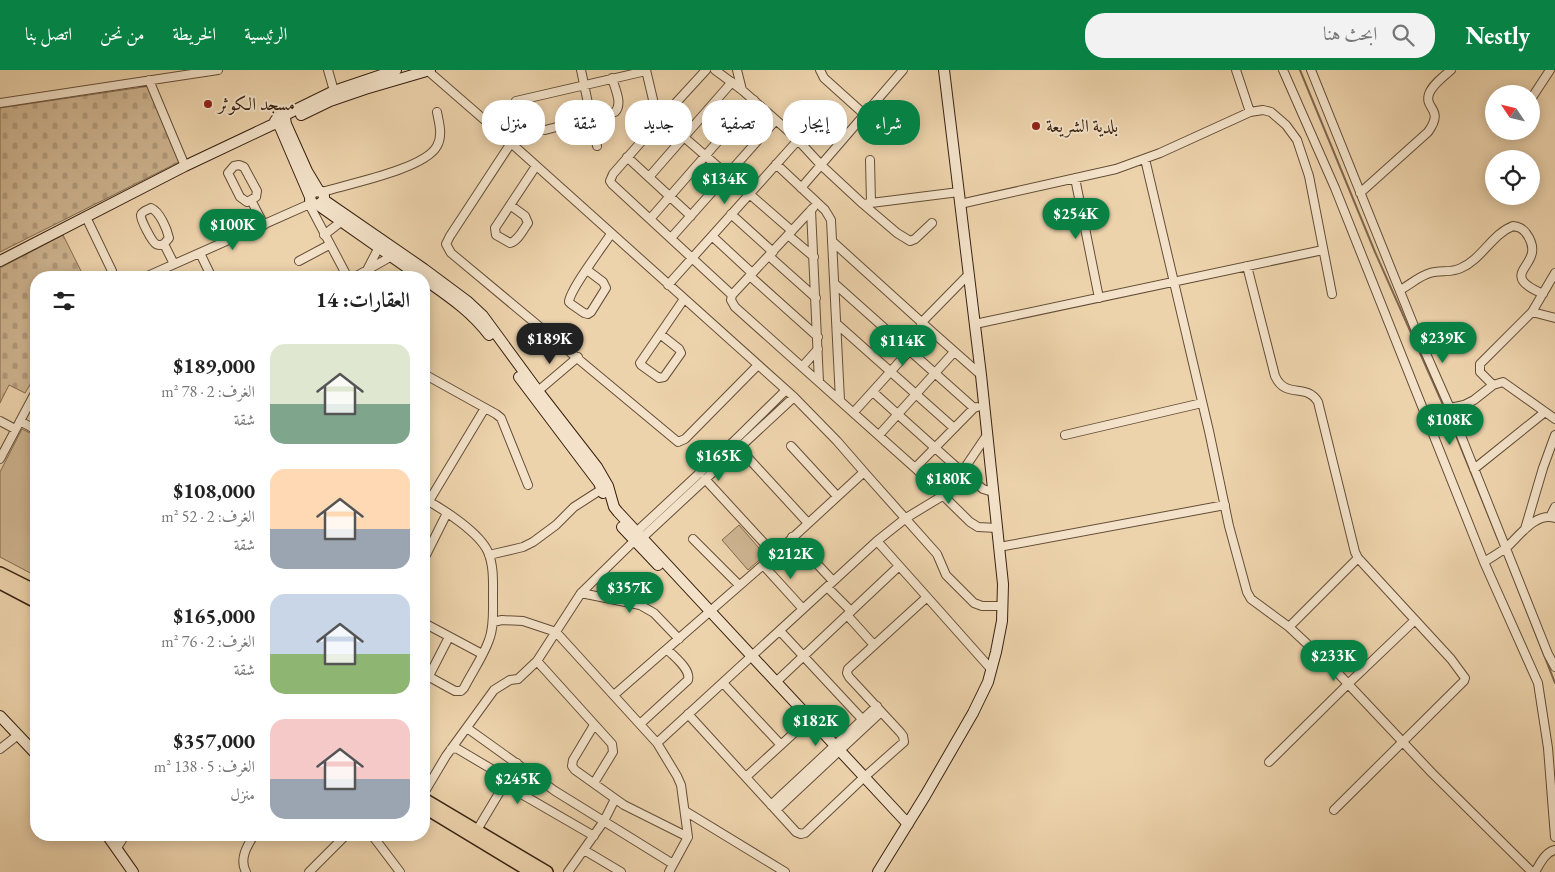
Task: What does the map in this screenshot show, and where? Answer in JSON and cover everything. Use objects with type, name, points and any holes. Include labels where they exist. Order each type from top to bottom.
[{"type":"main road","points":[[0,573],[30,588]]},
{"type":"main road","points":[[0,583],[30,599]]},
{"type":"main road","points":[[430,803],[547,872]]},
{"type":"main road","points":[[430,811],[531,872]]},
{"type":"street","points":[[0,103],[218,70]]},
{"type":"street","points":[[328,70],[334,91]]},
{"type":"street","points":[[282,122],[334,91],[396,70]]},
{"type":"street","points":[[0,261],[185,166],[282,122],[330,101],[428,70],[482,117]]},
{"type":"street","points":[[580,70],[587,100]]},
{"type":"street","points":[[520,100],[646,70],[653,100]]},
{"type":"street","points":[[678,100],[706,70]]},
{"type":"street","points":[[715,70],[754,100]]},
{"type":"street","points":[[737,70],[742,90]]},
{"type":"street","points":[[820,70],[824,78],[857,108]]},
{"type":"street","points":[[876,100],[902,70]]},
{"type":"street","points":[[878,872],[973,714],[988,682],[1002,621],[1003,584],[981,375],[944,70]]},
{"type":"street","points":[[1236,70],[1250,112]]},
{"type":"street","points":[[1283,70],[1335,188],[1484,562],[1538,683],[1548,748],[1555,837]]},
{"type":"street","points":[[1311,70],[1507,548],[1548,654],[1555,665]]},
{"type":"street","points":[[1360,193],[1428,132],[1434,124],[1435,115],[1428,101],[1429,94],[1451,70]]},
{"type":"street","points":[[1540,85],[1550,70]]},
{"type":"street","points":[[612,78],[619,104],[615,111]]},
{"type":"street","points":[[149,80],[185,166]]},
{"type":"street","points":[[692,129],[732,82]]},
{"type":"street","points":[[960,204],[1116,169],[1160,154],[1250,112],[1263,110],[1271,112],[1286,125],[1297,140],[1309,176],[1332,294]]},
{"type":"street","points":[[161,271],[264,225],[316,199],[406,168],[424,159],[432,154],[439,140],[440,132],[437,112]]},
{"type":"street","points":[[773,117],[783,126]]},
{"type":"street","points":[[671,238],[776,120]]},
{"type":"street","points":[[282,122],[307,171],[316,199],[324,235],[344,271]]},
{"type":"street","points":[[801,188],[857,122]]},
{"type":"street","points":[[545,130],[555,128]]},
{"type":"street","points":[[692,144],[814,257]]},
{"type":"street","points":[[510,145],[450,236],[446,244],[451,253],[678,442],[685,439],[758,365]]},
{"type":"street","points":[[513,145],[794,397],[906,518],[937,554],[946,576],[974,603],[982,606],[1002,606]]},
{"type":"street","points":[[638,145],[613,174],[610,181],[615,188],[732,295]]},
{"type":"street","points":[[648,176],[677,145]]},
{"type":"street","points":[[650,219],[715,145]]},
{"type":"street","points":[[668,285],[793,145]]},
{"type":"street","points":[[803,145],[821,165],[867,203],[897,233],[910,241],[915,239],[932,223]]},
{"type":"street","points":[[627,157],[690,216]]},
{"type":"street","points":[[1145,159],[1225,505],[1247,592],[1251,599],[1289,627],[1348,684],[1432,773],[1533,872],[1547,854],[1555,850]]},
{"type":"street","points":[[867,203],[870,160]]},
{"type":"street","points":[[776,164],[818,203],[830,215],[832,220],[840,400]]},
{"type":"street","points":[[238,165],[244,168],[257,190],[256,197],[251,200],[244,201],[236,190],[228,173],[234,166],[238,165]]},
{"type":"street","points":[[510,205],[525,216],[528,223],[516,239],[510,243],[500,238],[494,232],[494,228],[536,166]]},
{"type":"street","points":[[1075,178],[1099,298]]},
{"type":"street","points":[[867,203],[959,192]]},
{"type":"street","points":[[316,199],[342,221],[413,271]]},
{"type":"street","points":[[316,199],[427,271]]},
{"type":"street","points":[[251,200],[264,225]]},
{"type":"street","points":[[818,203],[732,295],[731,300],[736,307],[854,412],[974,525],[997,528]]},
{"type":"street","points":[[154,209],[157,213],[169,238],[164,244],[159,245],[153,241],[141,217],[142,213],[146,210],[154,209]]},
{"type":"street","points":[[812,210],[819,382]]},
{"type":"street","points":[[731,214],[816,298]]},
{"type":"street","points":[[86,217],[110,271]]},
{"type":"street","points":[[324,235],[342,221]]},
{"type":"street","points":[[1400,290],[1429,273],[1460,269],[1490,245],[1501,232],[1513,226],[1523,229],[1533,250],[1522,271],[1521,277],[1530,287],[1543,294]]},
{"type":"street","points":[[587,270],[603,282],[606,288],[588,314],[570,304],[569,299],[587,270],[611,234]]},
{"type":"street","points":[[712,236],[818,337]]},
{"type":"street","points":[[833,242],[981,375]]},
{"type":"street","points":[[164,244],[174,264]]},
{"type":"street","points":[[299,261],[330,245]]},
{"type":"street","points":[[367,270],[379,247]]},
{"type":"street","points":[[975,324],[1323,250]]},
{"type":"street","points":[[200,253],[209,271]]},
{"type":"street","points":[[367,270],[392,256]]},
{"type":"street","points":[[1246,266],[1279,385],[1284,388],[1311,394],[1318,402],[1358,558],[1451,659],[1465,678],[1334,810]]},
{"type":"street","points":[[430,273],[475,307],[483,316],[600,472],[608,486],[618,512],[636,538]]},
{"type":"street","points":[[1493,385],[1480,372],[1480,364],[1532,312],[1555,273]]},
{"type":"street","points":[[921,322],[969,274]]},
{"type":"street","points":[[430,283],[455,300],[476,318],[589,469],[602,489],[613,516],[708,613],[806,722],[835,750]]},
{"type":"street","points":[[835,284],[974,408]]},
{"type":"street","points":[[660,334],[681,353],[664,377],[659,378],[640,364],[660,334],[684,299]]},
{"type":"street","points":[[1532,312],[1555,318]]},
{"type":"street","points":[[837,324],[954,428]]},
{"type":"street","points":[[854,412],[929,330]]},
{"type":"street","points":[[802,367],[818,349]]},
{"type":"street","points":[[879,435],[954,352]]},
{"type":"street","points":[[538,391],[578,357]]},
{"type":"street","points":[[430,377],[496,414],[504,424],[528,485]]},
{"type":"street","points":[[1427,418],[1450,408],[1464,405],[1474,400],[1493,385],[1503,382],[1555,419]]},
{"type":"street","points":[[430,784],[451,749],[494,690],[510,680],[518,679],[538,662],[581,593],[786,390]]},
{"type":"street","points":[[872,392],[962,472],[983,489],[993,492]]},
{"type":"street","points":[[636,538],[794,397]]},
{"type":"street","points":[[1064,435],[1202,403]]},
{"type":"street","points":[[915,468],[974,408],[984,405]]},
{"type":"street","points":[[0,458],[15,429],[30,407]]},
{"type":"street","points":[[430,494],[485,408]]},
{"type":"street","points":[[1474,469],[1545,412]]},
{"type":"street","points":[[0,421],[15,429]]},
{"type":"street","points":[[20,421],[30,427]]},
{"type":"street","points":[[657,743],[877,541],[906,518],[944,495],[987,435]]},
{"type":"street","points":[[1525,529],[1555,435]]},
{"type":"street","points":[[791,446],[837,496]]},
{"type":"street","points":[[739,448],[808,523]]},
{"type":"street","points":[[614,695],[763,565],[864,472]]},
{"type":"street","points":[[704,479],[774,554]]},
{"type":"street","points":[[489,555],[517,549],[533,542],[556,525],[574,507],[602,489]]},
{"type":"street","points":[[430,502],[447,513],[479,539],[489,555],[493,575],[493,622],[488,642],[464,688],[461,691],[455,690],[430,677]]},
{"type":"street","points":[[999,547],[1225,505]]},
{"type":"street","points":[[1484,562],[1507,548],[1525,529],[1542,518],[1553,517],[1555,507]]},
{"type":"street","points":[[430,548],[447,513]]},
{"type":"street","points":[[792,537],[830,584],[849,613],[874,645]]},
{"type":"street","points":[[693,539],[739,585]]},
{"type":"street","points":[[877,541],[991,669]]},
{"type":"street","points":[[1289,627],[1358,558]]},
{"type":"street","points":[[763,565],[803,609]]},
{"type":"street","points":[[776,682],[899,566]]},
{"type":"street","points":[[581,593],[640,605],[654,613],[679,639]]},
{"type":"street","points":[[688,714],[796,832],[804,833],[904,742],[903,736],[847,673],[848,669],[927,597]]},
{"type":"street","points":[[493,622],[502,620],[523,621],[556,632],[657,743],[679,780],[688,837],[669,872]]},
{"type":"street","points":[[1269,762],[1415,620]]},
{"type":"street","points":[[430,627],[482,654]]},
{"type":"street","points":[[780,631],[862,719]]},
{"type":"street","points":[[430,668],[449,637]]},
{"type":"street","points":[[640,724],[688,680],[687,671],[667,649]]},
{"type":"street","points":[[750,658],[776,682],[906,827]]},
{"type":"street","points":[[538,662],[612,744],[613,752],[594,783]]},
{"type":"street","points":[[723,682],[781,745]]},
{"type":"street","points":[[835,750],[862,719],[879,709]]},
{"type":"street","points":[[774,807],[879,709]]},
{"type":"street","points":[[0,716],[30,748]]},
{"type":"street","points":[[746,778],[806,722]]},
{"type":"street","points":[[594,725],[572,763],[575,770],[615,800],[688,837]]},
{"type":"street","points":[[467,728],[554,791],[673,864]]},
{"type":"street","points":[[0,749],[18,735]]},
{"type":"street","points":[[451,749],[456,748],[505,777],[504,784]]},
{"type":"street","points":[[477,830],[517,763]]},
{"type":"street","points":[[504,784],[594,836]]},
{"type":"street","points":[[568,872],[604,821],[615,800]]},
{"type":"street","points":[[685,811],[785,872]]},
{"type":"street","points":[[112,841],[133,872]]},
{"type":"street","points":[[117,848],[121,841]]},
{"type":"street","points":[[246,872],[243,867],[244,854],[251,841]]},
{"type":"street","points":[[309,872],[340,841]]},
{"type":"street","points":[[377,841],[400,872]]},
{"type":"street","points":[[584,850],[621,872]]},
{"type":"green space","points":[[150,86],[181,161],[0,252],[0,108]]},
{"type":"green space","points":[[63,235],[81,271],[30,271],[30,385],[25,393],[9,385],[0,403],[0,268]]},
{"type":"green space","points":[[22,429],[30,433],[30,573],[0,557],[0,472]]},
{"type":"green space","points":[[739,525],[765,555],[748,570],[722,540]]},
{"type":"waterway","points":[[1300,70],[1375,252],[1444,407]]},
{"type":"waterway","points":[[1446,411],[1498,539]]},
{"type":"waterway","points":[[1504,553],[1555,683]]},
{"type":"place","name":"مسجد الكوثر","points":[[208,104]]},
{"type":"place","name":"بلدية الشريعة","points":[[1036,126]]}]
